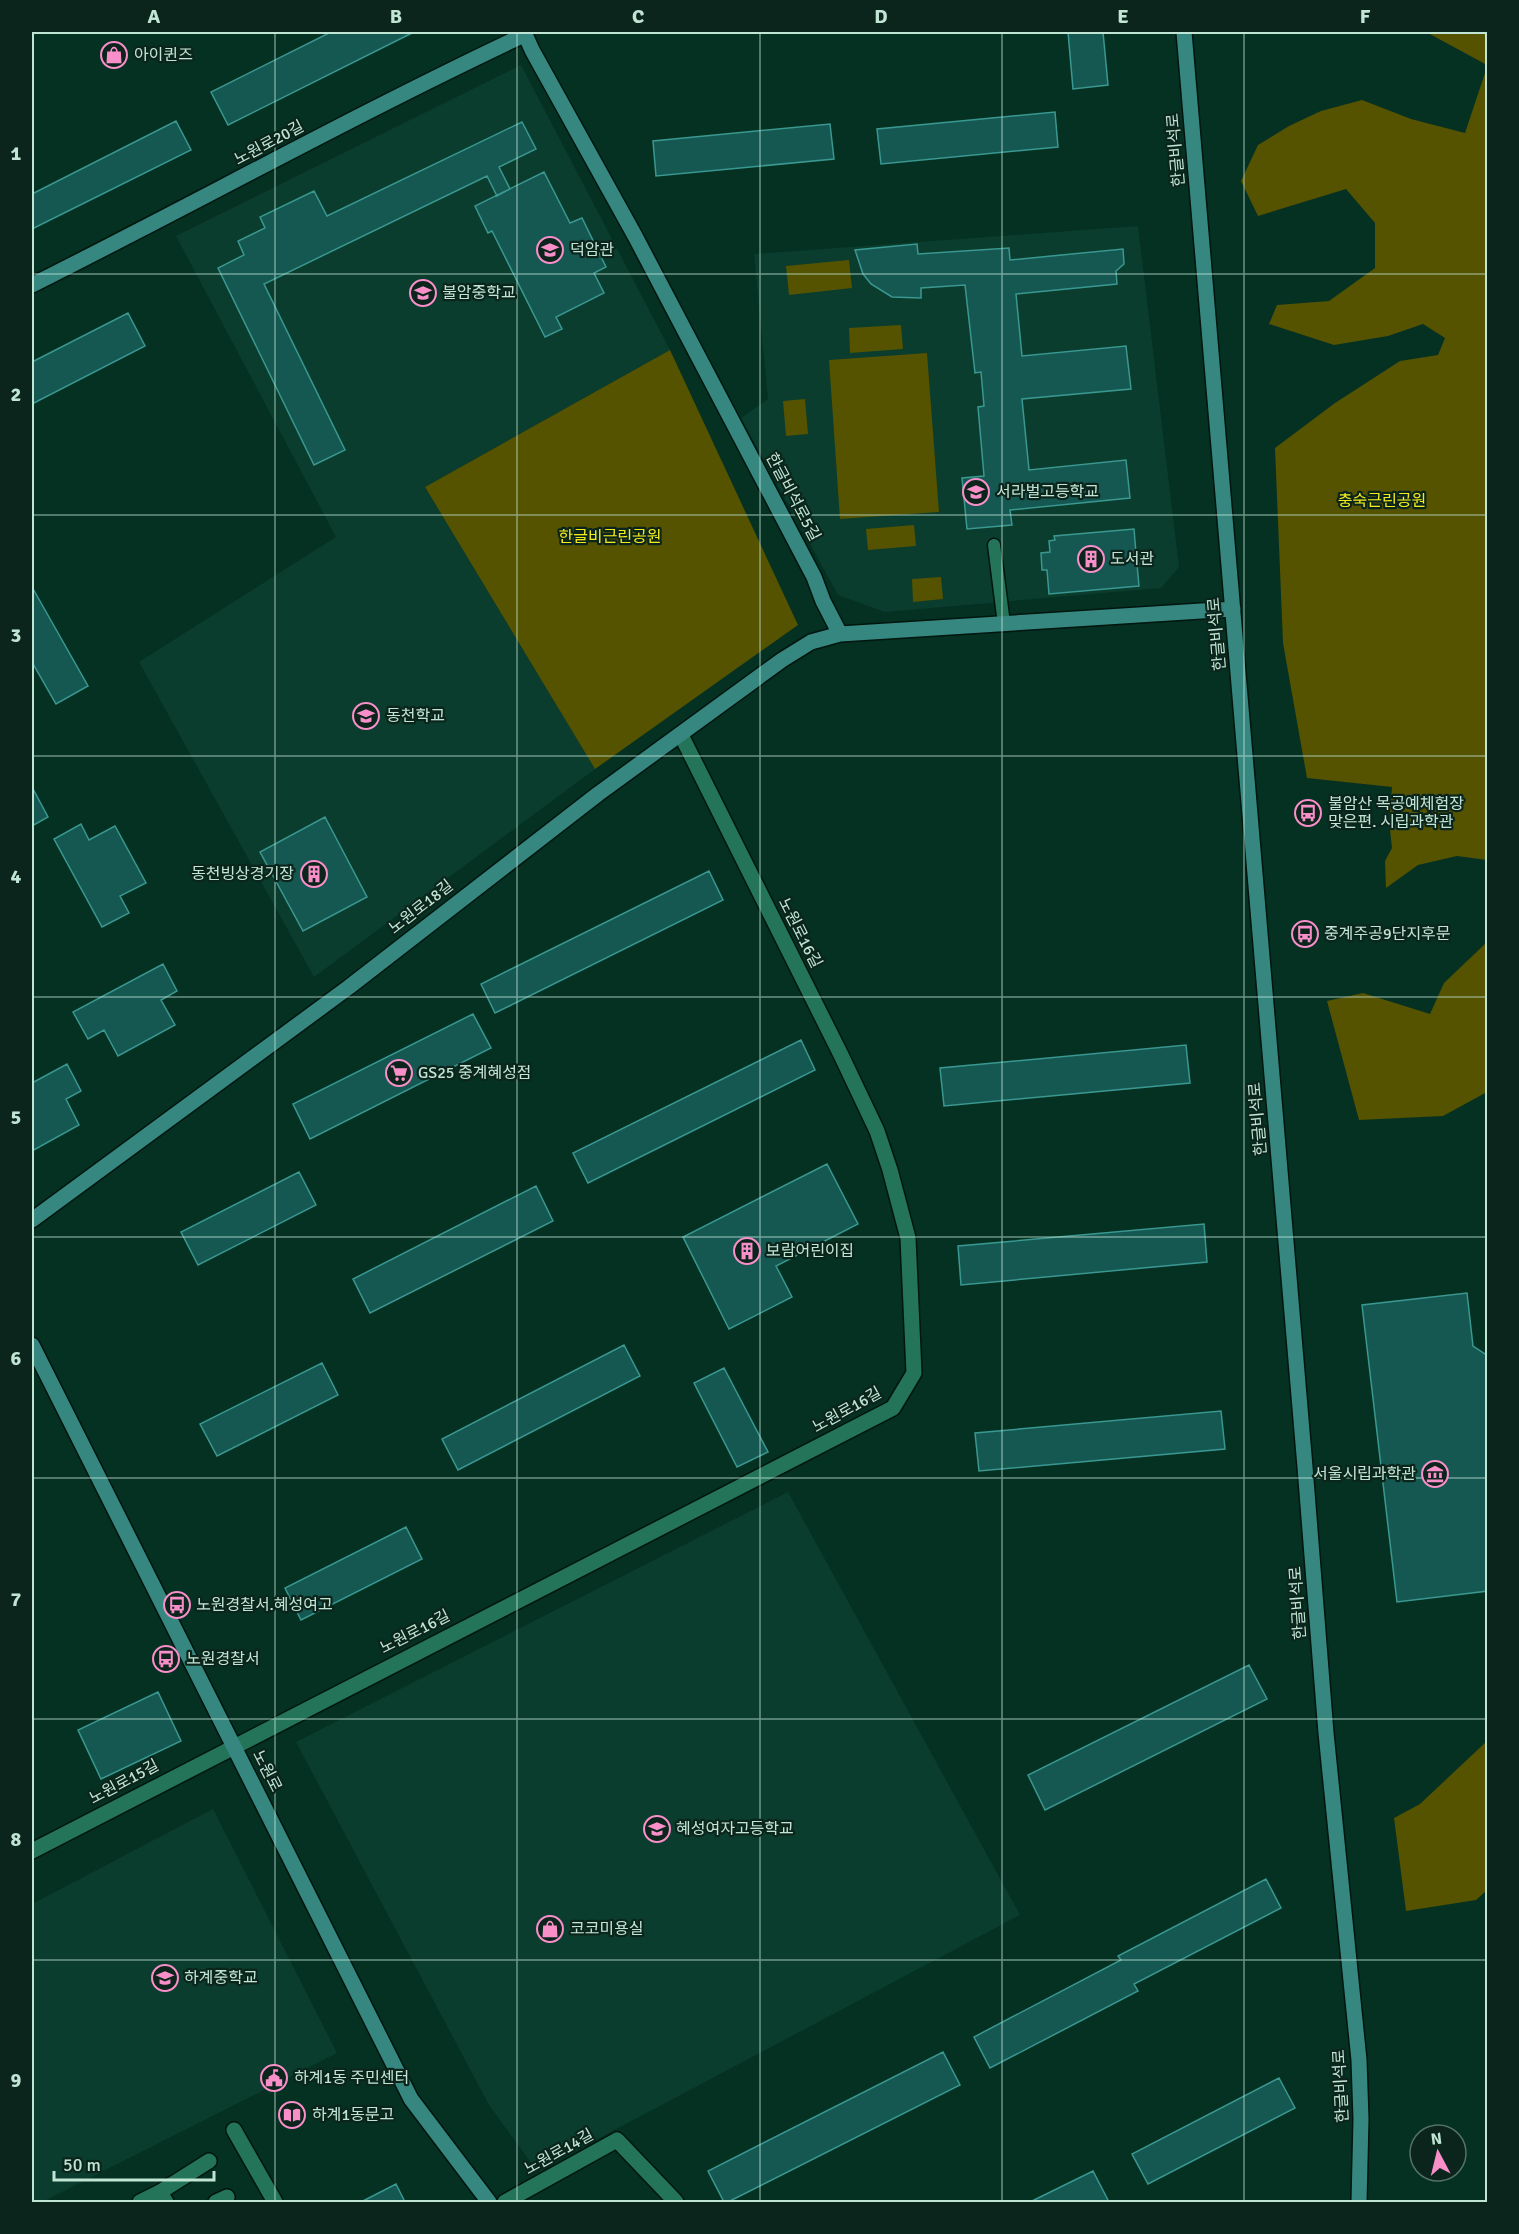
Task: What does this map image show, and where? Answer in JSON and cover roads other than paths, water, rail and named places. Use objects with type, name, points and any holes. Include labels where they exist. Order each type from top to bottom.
[{"type":"main road","name":"한글비석로","points":[[1184,32],[1326,1733],[1359,2060],[1361,2130],[1359,2202]]},
{"type":"main road","name":"노원로20길","points":[[32,285],[524,33]]},
{"type":"main road","name":"한글비석로5길","points":[[524,33],[651,267],[814,577],[840,634]]},
{"type":"main road","points":[[840,634],[1233,609]]},
{"type":"main road","name":"노원로18길","points":[[32,1220],[349,987],[598,794],[782,660],[811,642],[840,634]]},
{"type":"main road","name":"노원로","points":[[32,1345],[411,2099],[489,2202]]},
{"type":"street","name":"노원로16길","points":[[234,1745],[893,1408],[914,1373],[908,1238],[877,1131],[836,1044],[681,735]]},
{"type":"street","name":"노원로15길","points":[[32,1851],[234,1745]]},
{"type":"street","points":[[234,2130],[275,2202]]},
{"type":"street","name":"노원로14길","points":[[505,2202],[617,2140],[676,2202]]},
{"type":"street","points":[[140,2202],[163,2197],[209,2161]]},
{"type":"lane","points":[[994,545],[1004,624]]},
{"type":"place","name":"아이퀸즈","points":[[114,55]]},
{"type":"place","name":"덕암관","points":[[550,250]]},
{"type":"place","name":"불암중학교","points":[[423,293]]},
{"type":"place","name":"서라벌고등학교","points":[[976,492]]},
{"type":"place","name":"도서관","points":[[1091,559]]},
{"type":"place","name":"동천학교","points":[[366,716]]},
{"type":"place","name":"불암산 목공예체험장 맞은편. 시립과학관","points":[[1308,813]]},
{"type":"place","name":"동천빙상경기장","points":[[314,874]]},
{"type":"place","name":"중계주공9단지후문","points":[[1305,934]]},
{"type":"place","name":"GS25 중계혜성점","points":[[399,1073]]},
{"type":"place","name":"보람어린이집","points":[[747,1251]]},
{"type":"place","name":"서울시립과학관","points":[[1435,1474]]},
{"type":"place","name":"노원경찰서.혜성여고","points":[[177,1605]]},
{"type":"place","name":"노원경찰서","points":[[166,1659]]},
{"type":"place","name":"혜성여자고등학교","points":[[657,1829]]},
{"type":"place","name":"코코미용실","points":[[550,1929]]},
{"type":"place","name":"하계중학교","points":[[165,1978]]},
{"type":"place","name":"하계1동 주민센터","points":[[274,2078]]},
{"type":"place","name":"하계1동문고","points":[[292,2115]]},
{"type":"park label","name":"충숙근린공원","points":[[1382,501]]},
{"type":"park label","name":"한글비근린공원","points":[[610,537]]}]
